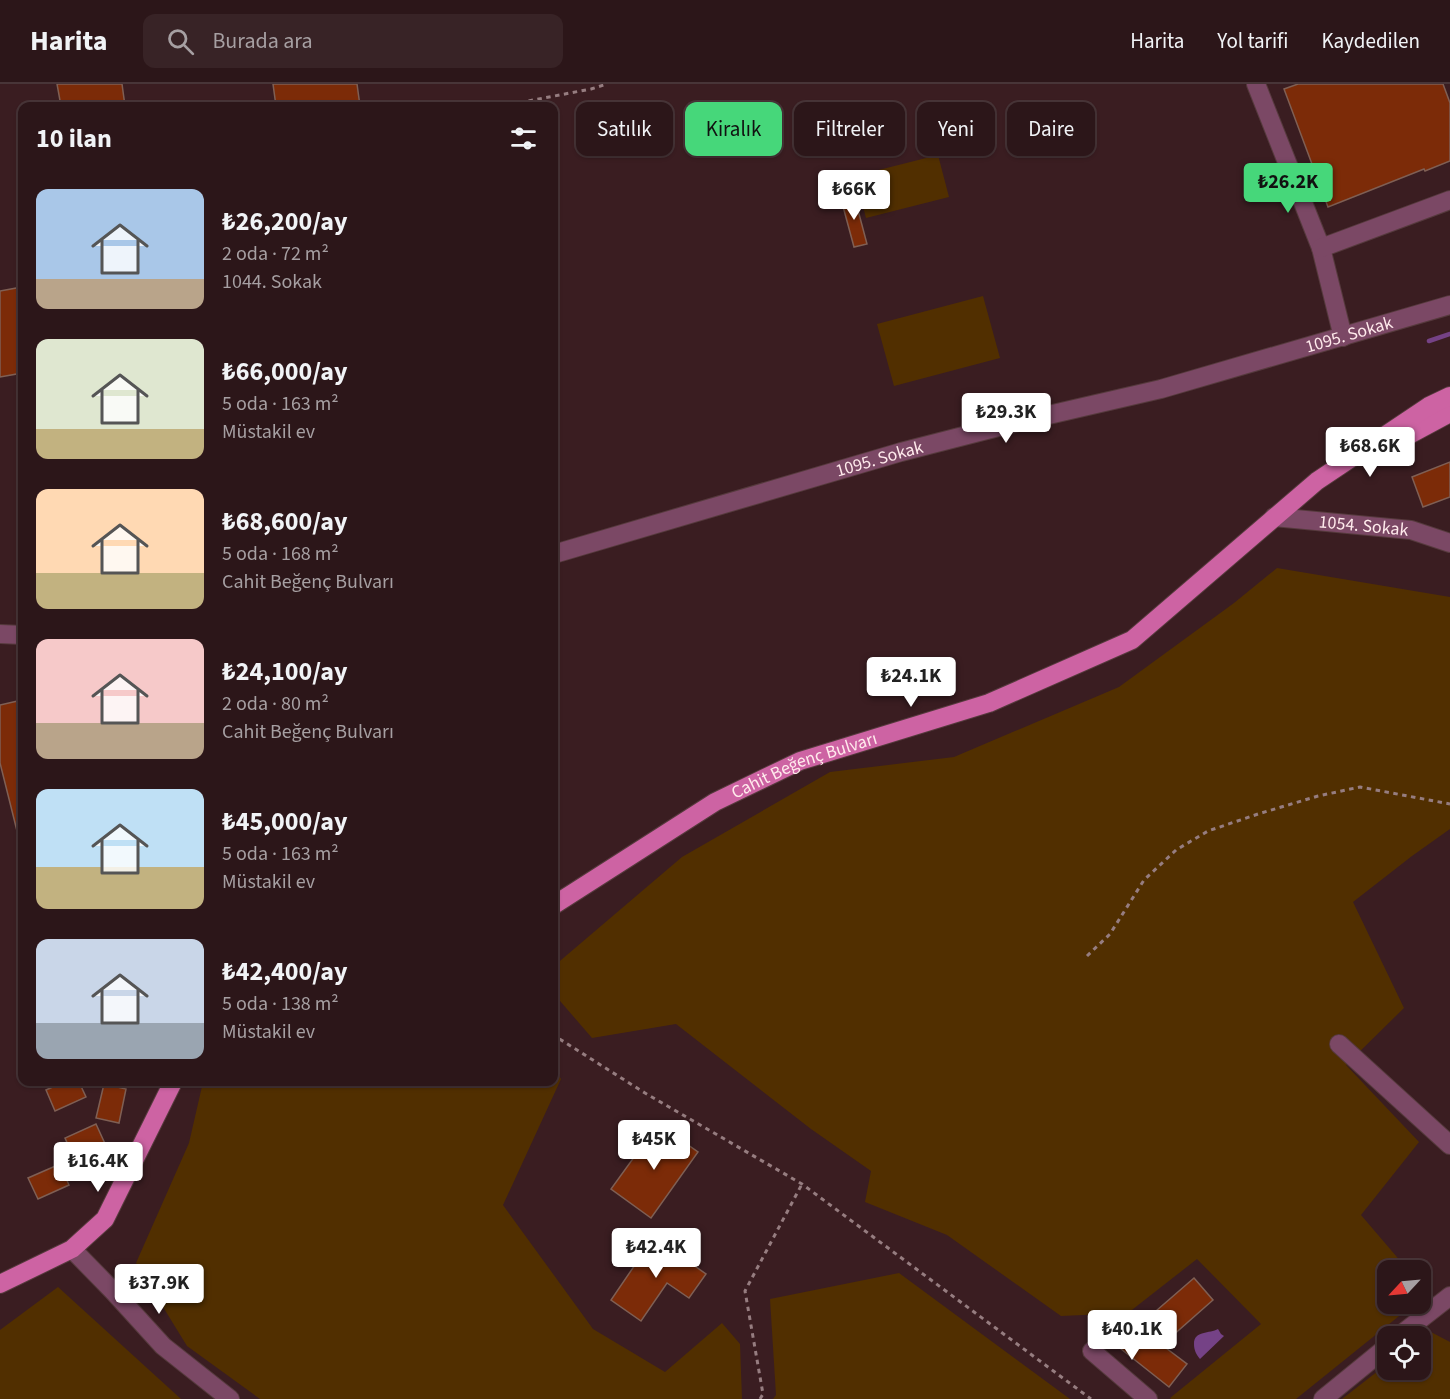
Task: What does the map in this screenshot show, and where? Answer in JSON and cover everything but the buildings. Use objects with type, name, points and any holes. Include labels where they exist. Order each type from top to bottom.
[{"type":"main road","name":"Cahit Beğenç Bulvarı","points":[[558,902],[715,802],[800,761],[989,703],[1132,640],[1317,481],[1429,406],[1450,396]]},
{"type":"main road","name":"Cahit Beğenç Bulvarı","points":[[1274,517],[1376,453],[1450,413]]},
{"type":"main road","points":[[0,1284],[72,1249],[105,1219],[171,1086]]},
{"type":"street","points":[[1256,84],[1321,248],[1343,337]]},
{"type":"street","points":[[1321,248],[1450,200]]},
{"type":"street","name":"1095. Sokak","points":[[558,553],[901,452],[1161,388],[1450,305]]},
{"type":"street","name":"1054. Sokak","points":[[1274,517],[1411,530],[1450,543]]},
{"type":"street","points":[[0,634],[18,635]]},
{"type":"street","points":[[1339,1044],[1450,1146]]},
{"type":"street","points":[[72,1249],[163,1346],[230,1399]]},
{"type":"street","points":[[1415,1326],[1446,1306]]},
{"type":"street","points":[[1092,1351],[1148,1399]]},
{"type":"street","points":[[1323,1399],[1377,1355]]},
{"type":"path","points":[[523,102],[607,84]]},
{"type":"path","points":[[1087,956],[1110,934],[1144,880],[1176,850],[1208,831],[1318,796],[1360,787],[1450,804]]},
{"type":"path","points":[[558,1038],[645,1093],[802,1185],[1091,1399]]},
{"type":"path","points":[[760,1399],[763,1394],[745,1291],[802,1185]]},
{"type":"shaded area","points":[[938,156],[949,197],[866,218],[855,176]]},
{"type":"shaded area","points":[[983,296],[1000,358],[894,386],[877,324]]},
{"type":"shaded area","points":[[1277,568],[1450,597],[1450,829],[1353,902],[1404,1008],[1346,1065],[1419,1142],[1361,1215],[1399,1260],[1377,1260],[1377,1314],[1402,1314],[1387,1326],[1377,1326],[1377,1334],[1296,1399],[1170,1398],[1261,1324],[1197,1259],[1128,1313],[1061,1316],[947,1235],[865,1202],[871,1171],[811,1129],[676,1024],[592,1038],[558,999],[558,963],[682,857],[830,772],[954,757],[1119,687],[1234,603]]},
{"type":"shaded area","points":[[202,1086],[558,1086],[503,1205],[593,1329],[665,1372],[722,1323],[740,1344],[742,1399],[260,1399],[187,1346],[136,1263],[189,1143]]},
{"type":"shaded area","points":[[899,1273],[1070,1399],[773,1399],[776,1395],[770,1299]]},
{"type":"shaded area","points":[[58,1287],[181,1399],[0,1399],[0,1330]]},
{"type":"shaded area","points":[[1218,1329],[1224,1336],[1200,1359],[1196,1354],[1194,1344],[1197,1336]]},
{"type":"shaded area","points":[[1431,1332],[1450,1342],[1450,1399],[1342,1399],[1377,1372],[1377,1380],[1431,1380]]},
{"type":"waterway","points":[[1429,341],[1450,334]]}]
